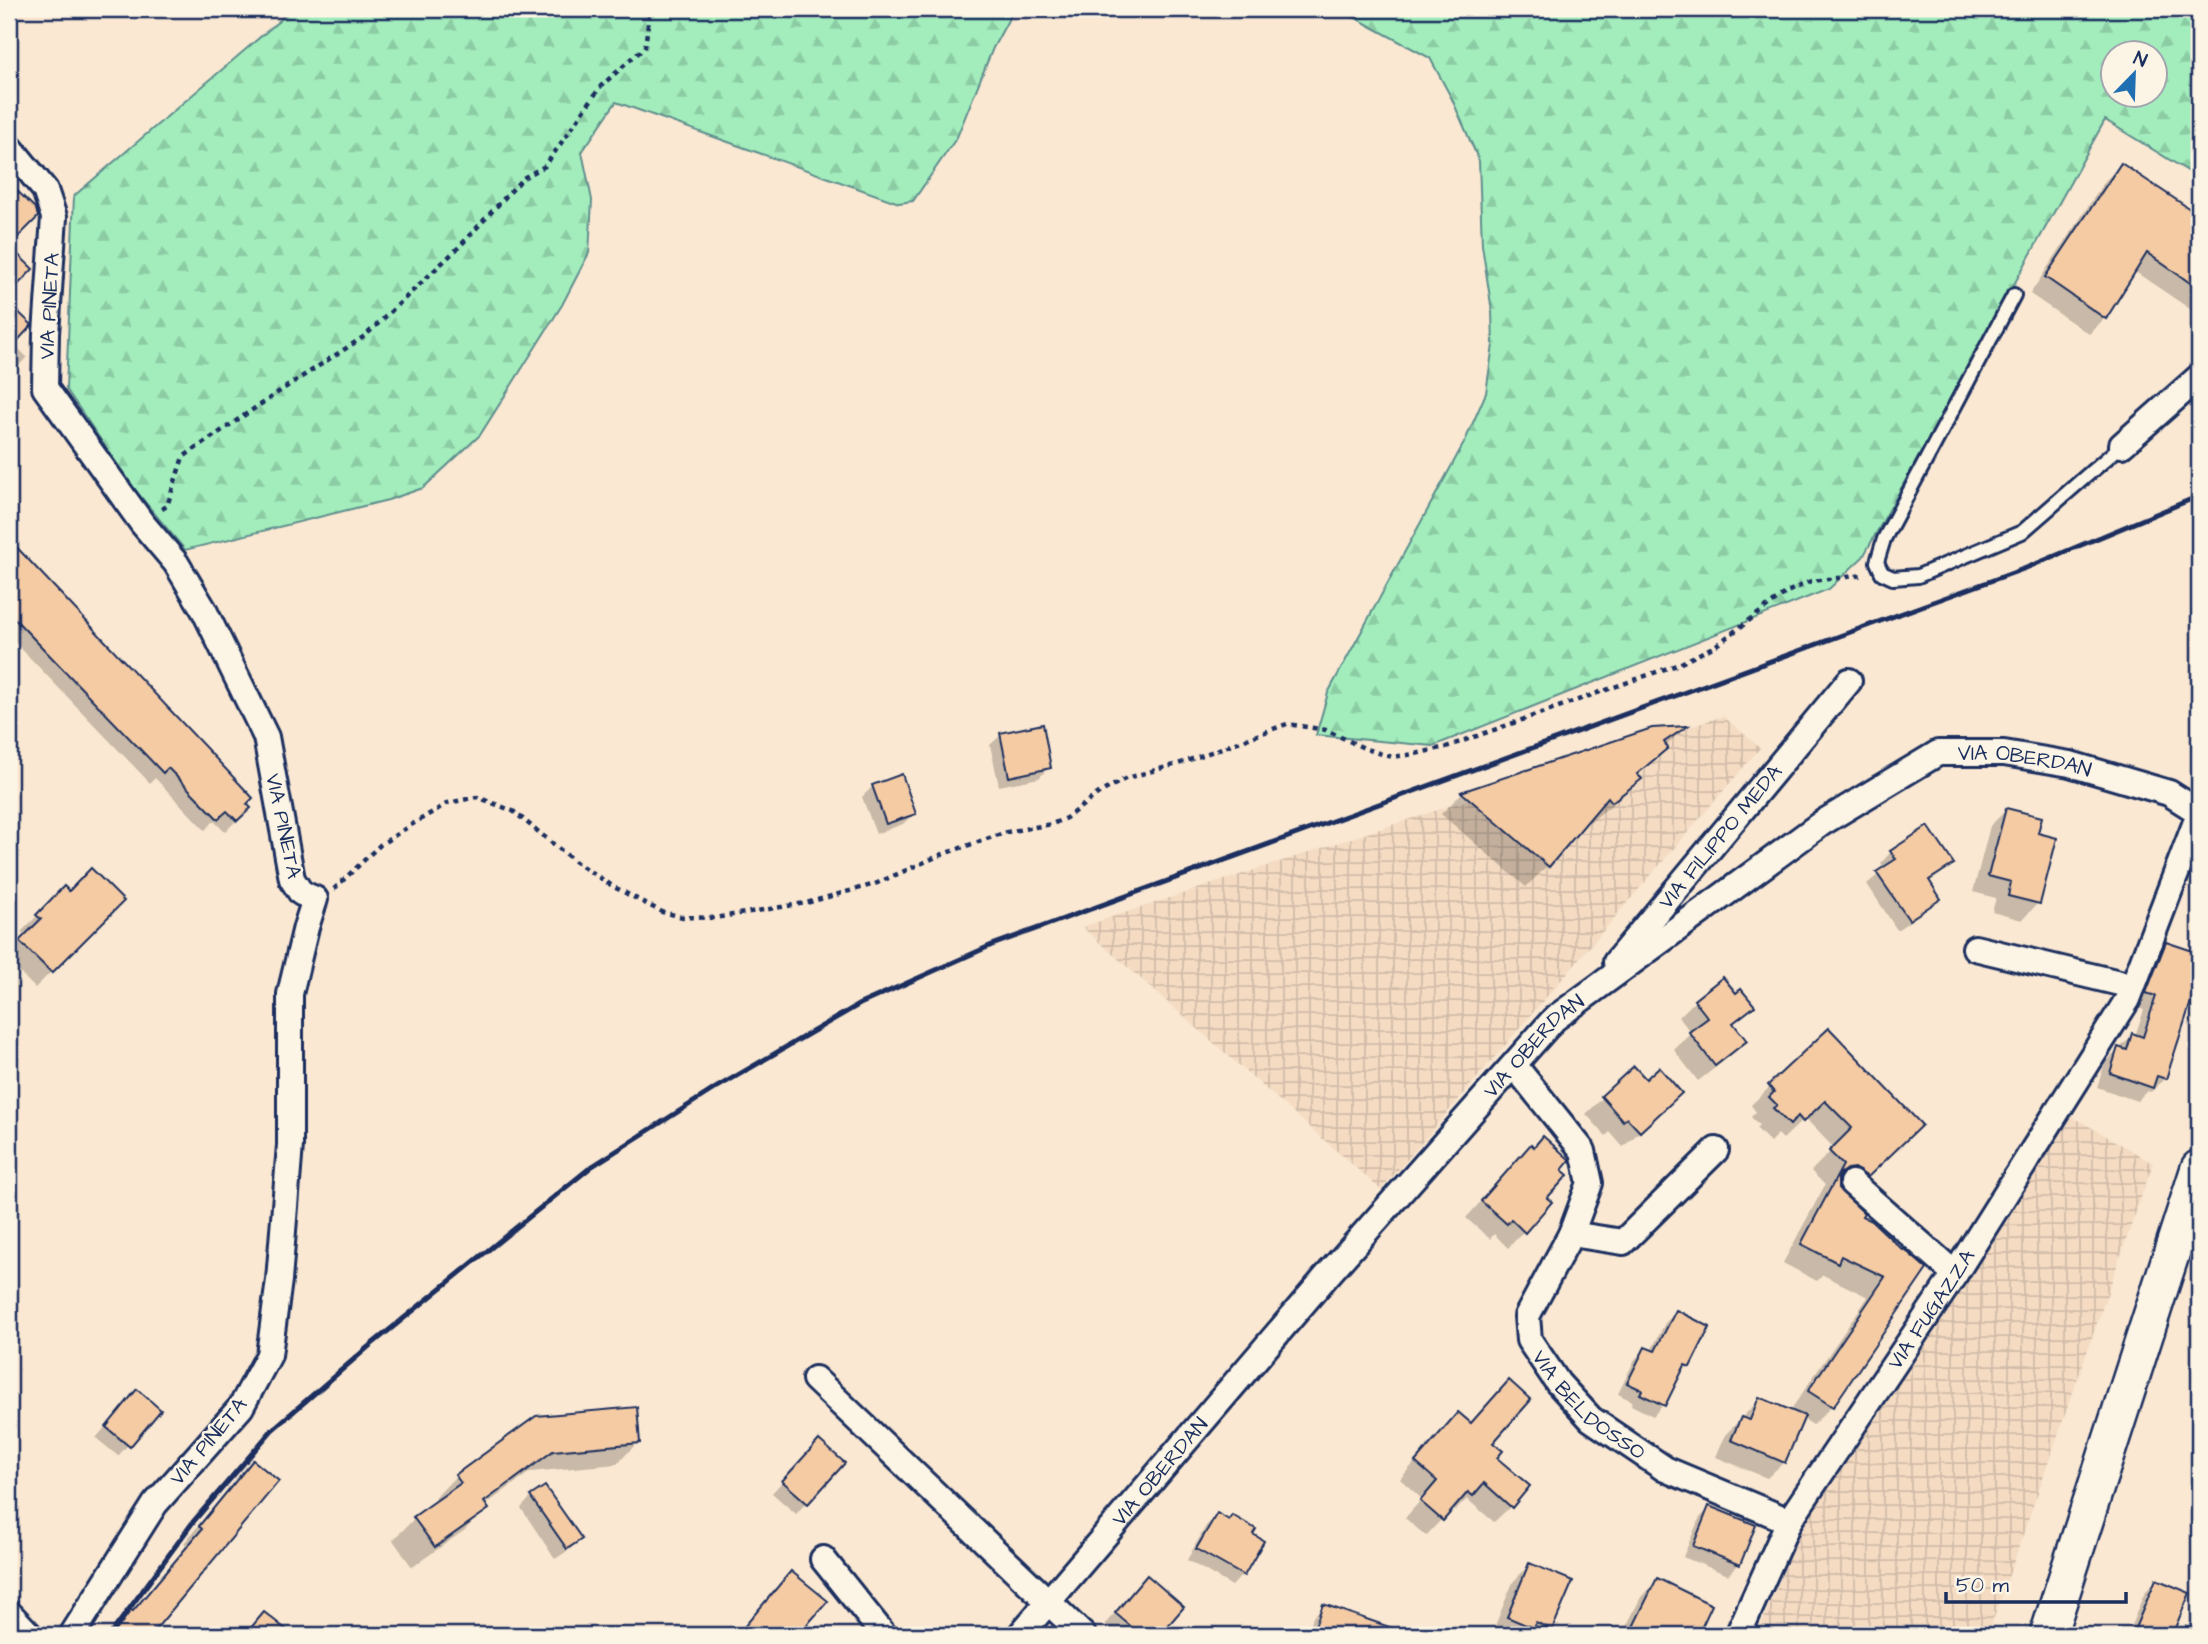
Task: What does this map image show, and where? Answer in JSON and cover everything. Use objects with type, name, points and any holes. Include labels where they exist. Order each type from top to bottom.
[{"type":"main road","points":[[2048,1635],[2199,1168]]},
{"type":"street","name":"VIA PINETA","points":[[9,146],[45,190],[54,217],[45,388],[142,523],[176,564],[204,610],[265,737],[292,879],[300,893],[315,899],[290,994],[290,1145],[279,1280],[268,1355],[241,1407],[155,1504],[72,1635]]},
{"type":"street","points":[[2122,445],[2199,377]]},
{"type":"street","name":"VIA FILIPPO MEDA","points":[[1591,992],[1849,681]]},
{"type":"street","name":"VIA OBERDAN","points":[[1020,1635],[1324,1279],[1554,1019],[1822,823],[1938,753],[2004,753],[2070,764],[2169,793],[2199,793]]},
{"type":"street","name":"VIA OBERDAN","points":[[2169,793],[2199,813]]},
{"type":"street","name":"VIA FUGAZZA","points":[[1738,1635],[1789,1521],[1955,1274],[2128,999],[2199,813]]},
{"type":"street","points":[[1975,948],[2132,986]]},
{"type":"street","name":"VIA BELDOSSO","points":[[1514,1065],[1583,1151],[1590,1183],[1571,1234],[1527,1316],[1529,1340],[1558,1383],[1591,1419],[1665,1469],[1789,1521]]},
{"type":"street","points":[[1571,1234],[1623,1242],[1716,1150]]},
{"type":"street","points":[[1852,1183],[1955,1274]]},
{"type":"street","points":[[815,1379],[1083,1635]]},
{"type":"street","points":[[823,1559],[884,1635]]},
{"type":"street","points":[[9,1613],[30,1635]]},
{"type":"lane","points":[[2014,295],[1884,539],[1877,562],[1882,573],[1893,578],[1918,576],[2022,532],[2122,445]]},
{"type":"path","points":[[142,523],[167,506],[183,457],[365,336],[459,247],[523,178],[545,166],[601,86],[645,47],[650,9]]},
{"type":"path","points":[[315,899],[331,892],[380,845],[411,825],[448,803],[477,797],[513,811],[574,861],[624,893],[662,912],[683,917],[713,918],[806,903],[875,884],[943,854],[1007,832],[1052,824],[1066,818],[1098,793],[1126,778],[1181,764],[1287,724],[1326,730],[1366,749],[1392,757],[1446,747],[1679,664],[1716,646],[1787,592],[1811,581],[1882,573]]},
{"type":"shaded area","points":[[1723,716],[1760,748],[1381,1190],[1082,927]]},
{"type":"shaded area","points":[[2068,1114],[2153,1163],[1988,1635],[1767,1635],[1758,1632],[1806,1518]]},
{"type":"green space","points":[[293,9],[1014,9],[993,48],[957,137],[913,201],[899,203],[616,102],[582,152],[592,200],[589,253],[562,305],[480,435],[423,488],[388,500],[185,550],[135,490],[66,389],[74,196]]},
{"type":"green space","points":[[1339,9],[2199,9],[2199,178],[2105,120],[1863,557],[1829,589],[1433,746],[1316,735],[1328,693],[1465,441],[1486,393],[1493,345],[1492,311],[1482,245],[1479,161],[1452,99],[1430,58]]},
{"type":"building","points":[[2121,163],[2199,215],[2199,289],[2147,253],[2106,319],[2045,277]]},
{"type":"building","points":[[9,183],[36,209],[38,217],[9,246]]},
{"type":"building","points":[[9,246],[33,269],[9,294]]},
{"type":"building","points":[[9,303],[32,325],[9,350]]},
{"type":"building","points":[[9,539],[253,798],[247,804],[251,808],[237,821],[227,811],[218,819],[168,768],[163,773],[9,613]]},
{"type":"building","points":[[1043,724],[1051,768],[1009,777],[1000,733]]},
{"type":"building","points":[[1688,726],[1664,742],[1668,748],[1637,774],[1642,779],[1612,802],[1608,797],[1549,867],[1461,792],[1652,728]]},
{"type":"building","points":[[902,774],[916,814],[886,824],[872,785]]},
{"type":"building","points":[[2006,808],[2042,817],[2038,833],[2057,838],[2040,904],[2008,896],[2011,882],[1988,876]]},
{"type":"building","points":[[1928,826],[1954,864],[1929,880],[1941,899],[1909,920],[1876,872],[1896,859],[1890,851]]},
{"type":"building","points":[[91,868],[124,901],[52,973],[19,941],[41,919],[36,915],[64,886],[69,891]]},
{"type":"building","points":[[2166,942],[2199,953],[2199,977],[2166,1079],[2157,1076],[2153,1088],[2110,1073],[2118,1047],[2127,1050],[2132,1033],[2143,1037],[2156,996],[2146,993]]},
{"type":"building","points":[[1723,977],[1736,993],[1741,989],[1755,1006],[1733,1023],[1747,1041],[1715,1066],[1689,1032],[1708,1018],[1694,1000]]},
{"type":"building","points":[[1829,1028],[1922,1125],[1868,1177],[1854,1168],[1841,1173],[1838,1188],[1864,1213],[1862,1216],[1872,1221],[1927,1269],[1833,1407],[1808,1391],[1885,1277],[1841,1256],[1838,1263],[1801,1244],[1843,1165],[1829,1151],[1852,1128],[1825,1101],[1803,1122],[1798,1116],[1790,1125],[1773,1108],[1777,1105],[1769,1097],[1774,1092],[1768,1085]]},
{"type":"building","points":[[1634,1066],[1646,1079],[1659,1067],[1682,1093],[1640,1132],[1627,1118],[1623,1121],[1601,1096]]},
{"type":"building","points":[[1543,1136],[1570,1160],[1562,1170],[1568,1175],[1547,1198],[1552,1202],[1525,1233],[1511,1219],[1507,1224],[1481,1201],[1531,1144],[1534,1147]]},
{"type":"building","points":[[1676,1310],[1710,1327],[1690,1367],[1685,1365],[1665,1406],[1640,1394],[1642,1390],[1627,1383],[1645,1347],[1655,1351]]},
{"type":"building","points":[[1509,1380],[1531,1400],[1493,1443],[1503,1451],[1497,1458],[1530,1486],[1512,1508],[1484,1483],[1473,1496],[1468,1492],[1443,1521],[1420,1501],[1437,1481],[1415,1462],[1458,1412],[1471,1423]]},
{"type":"building","points":[[137,1389],[161,1410],[130,1447],[106,1427]]},
{"type":"building","points":[[1759,1397],[1805,1416],[1785,1463],[1731,1440],[1741,1417],[1750,1420]]},
{"type":"building","points":[[637,1407],[640,1443],[553,1451],[484,1502],[489,1509],[435,1547],[413,1517],[461,1483],[455,1475],[536,1416]]},
{"type":"building","points":[[819,1440],[845,1463],[808,1504],[782,1481]]},
{"type":"building","points":[[253,1460],[279,1481],[151,1635],[113,1635],[131,1610],[133,1611],[202,1529],[199,1526]]},
{"type":"building","points":[[545,1486],[582,1539],[567,1549],[530,1496]]},
{"type":"building","points":[[1709,1506],[1756,1525],[1740,1565],[1693,1546]]},
{"type":"building","points":[[1217,1513],[1229,1520],[1232,1515],[1256,1529],[1253,1534],[1264,1541],[1244,1576],[1196,1549]]},
{"type":"building","points":[[1529,1563],[1573,1581],[1552,1630],[1536,1622],[1533,1628],[1507,1617]]},
{"type":"building","points":[[791,1571],[828,1601],[798,1635],[755,1635],[744,1627]]},
{"type":"building","points":[[1147,1575],[1184,1607],[1160,1635],[1141,1635],[1115,1613]]},
{"type":"building","points":[[1657,1578],[1712,1605],[1698,1635],[1629,1635]]},
{"type":"building","points":[[2156,1579],[2190,1593],[2172,1635],[2132,1635]]},
{"type":"building","points":[[1323,1604],[1404,1632],[1403,1635],[1312,1635]]},
{"type":"building","points":[[264,1612],[293,1635],[245,1635]]},
{"type":"railway","points":[[110,1635],[193,1522],[272,1430],[367,1348],[591,1167],[714,1089],[860,1004],[992,945],[2026,568],[2199,496]]}]
